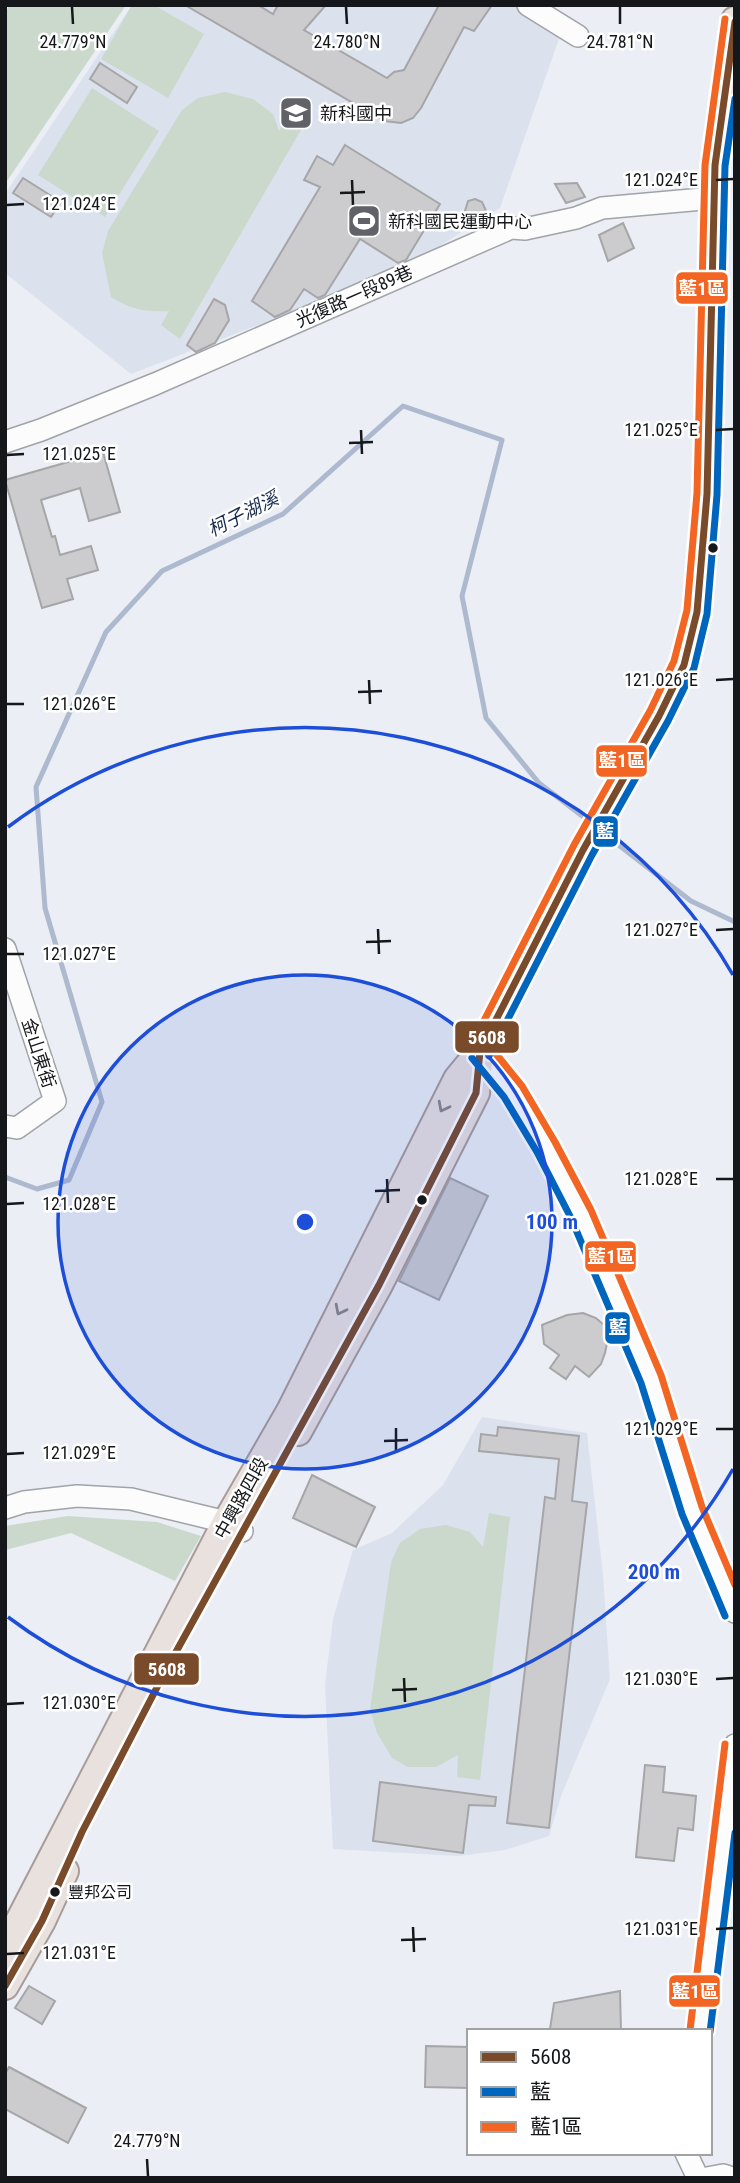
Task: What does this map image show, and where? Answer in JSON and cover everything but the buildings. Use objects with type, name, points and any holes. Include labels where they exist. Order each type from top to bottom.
[{"type":"main road","name":"中興路四段","points":[[5,1948],[234,1526],[379,1285],[476,1093],[480,1051],[583,850],[659,716],[684,665],[697,612],[707,494],[715,165],[735,20]]},
{"type":"main road","name":"中興路四段","points":[[5,1986],[42,1921],[82,1832],[234,1526]]},
{"type":"street","points":[[528,5],[579,36]]},
{"type":"street","name":"光復路一段89巷","points":[[5,442],[155,384],[511,228],[525,229],[576,218],[602,208],[714,198]]},
{"type":"street","name":"金山東街","points":[[5,949],[55,1101],[17,1128],[5,1126]]},
{"type":"street","points":[[480,1051],[513,1091],[581,1213],[651,1379],[692,1511],[735,1612]]},
{"type":"street","points":[[5,1508],[24,1502],[77,1496],[131,1499],[234,1526]]},
{"type":"street","points":[[700,2029],[735,1745]]},
{"type":"street","points":[[679,2178],[685,2155]]},
{"type":"street","points":[[687,2155],[698,2178]]},
{"type":"street","points":[[708,2178],[723,2175],[732,2178]]},
{"type":"shaded area","points":[[9,5],[126,5],[5,184],[5,15]]},
{"type":"shaded area","name":"新科國中","points":[[132,5],[514,5],[561,33],[500,208],[403,269],[131,374],[5,273],[5,194]]},
{"type":"shaded area","points":[[132,5],[154,5],[204,34],[168,98],[101,59]]},
{"type":"shaded area","points":[[92,88],[159,131],[105,217],[38,175]]},
{"type":"shaded area","points":[[225,92],[253,99],[273,114],[279,131],[287,118],[302,128],[180,339],[161,325],[169,311],[139,309],[111,297],[102,253],[108,231],[182,110],[198,98]]},
{"type":"shaded area","points":[[482,1417],[587,1433],[603,1575],[610,1679],[561,1796],[549,1836],[505,1850],[458,1856],[333,1849],[325,1685],[333,1619],[353,1550],[392,1533],[443,1485]]},
{"type":"shaded area","points":[[489,1513],[510,1517],[480,1780],[457,1777],[458,1755],[436,1767],[408,1767],[392,1758],[377,1733],[370,1710],[391,1562],[400,1543],[420,1529],[446,1525],[470,1532],[483,1547]]},
{"type":"shaded area","points":[[68,1516],[157,1522],[201,1536],[175,1581],[71,1533],[5,1550],[5,1526]]},
{"type":"waterway","name":"柯子湖溪","points":[[5,1177],[37,1189],[69,1180],[102,1102],[45,908],[36,787],[106,632],[162,571],[283,514],[403,406],[502,440],[462,596],[486,718],[539,783],[590,822]]},
{"type":"waterway","name":"柯子湖溪","points":[[603,833],[691,901],[735,922]]},
{"type":"transit line","name":"藍1區","points":[[471,1046],[574,845],[650,711],[674,661],[687,610],[697,493],[705,165],[725,19]]},
{"type":"transit line","name":"5608","points":[[5,1986],[42,1921],[82,1832],[166,1670],[379,1285],[476,1093],[480,1051],[583,850],[659,716],[684,665],[697,612],[707,494],[715,165],[735,22]]},
{"type":"transit line","name":"藍","points":[[489,1056],[592,855],[668,721],[694,668],[707,614],[717,495],[725,166],[735,99]]},
{"type":"transit line","name":"藍1區","points":[[488,1044],[522,1086],[591,1210],[661,1375],[702,1507],[735,1585]]},
{"type":"transit line","name":"藍","points":[[472,1058],[504,1097],[537,1152],[571,1218],[641,1383],[682,1514],[725,1616]]},
{"type":"transit line","name":"藍1區","points":[[690,2029],[725,1744]]},
{"type":"transit line","name":"藍","points":[[710,2029],[735,1833]]},
{"type":"place","name":"新科國中","points":[[296,113]]},
{"type":"place","name":"新科國民運動中心","points":[[364,221]]},
{"type":"place","name":"豐邦公司","points":[[55,1892]]}]
